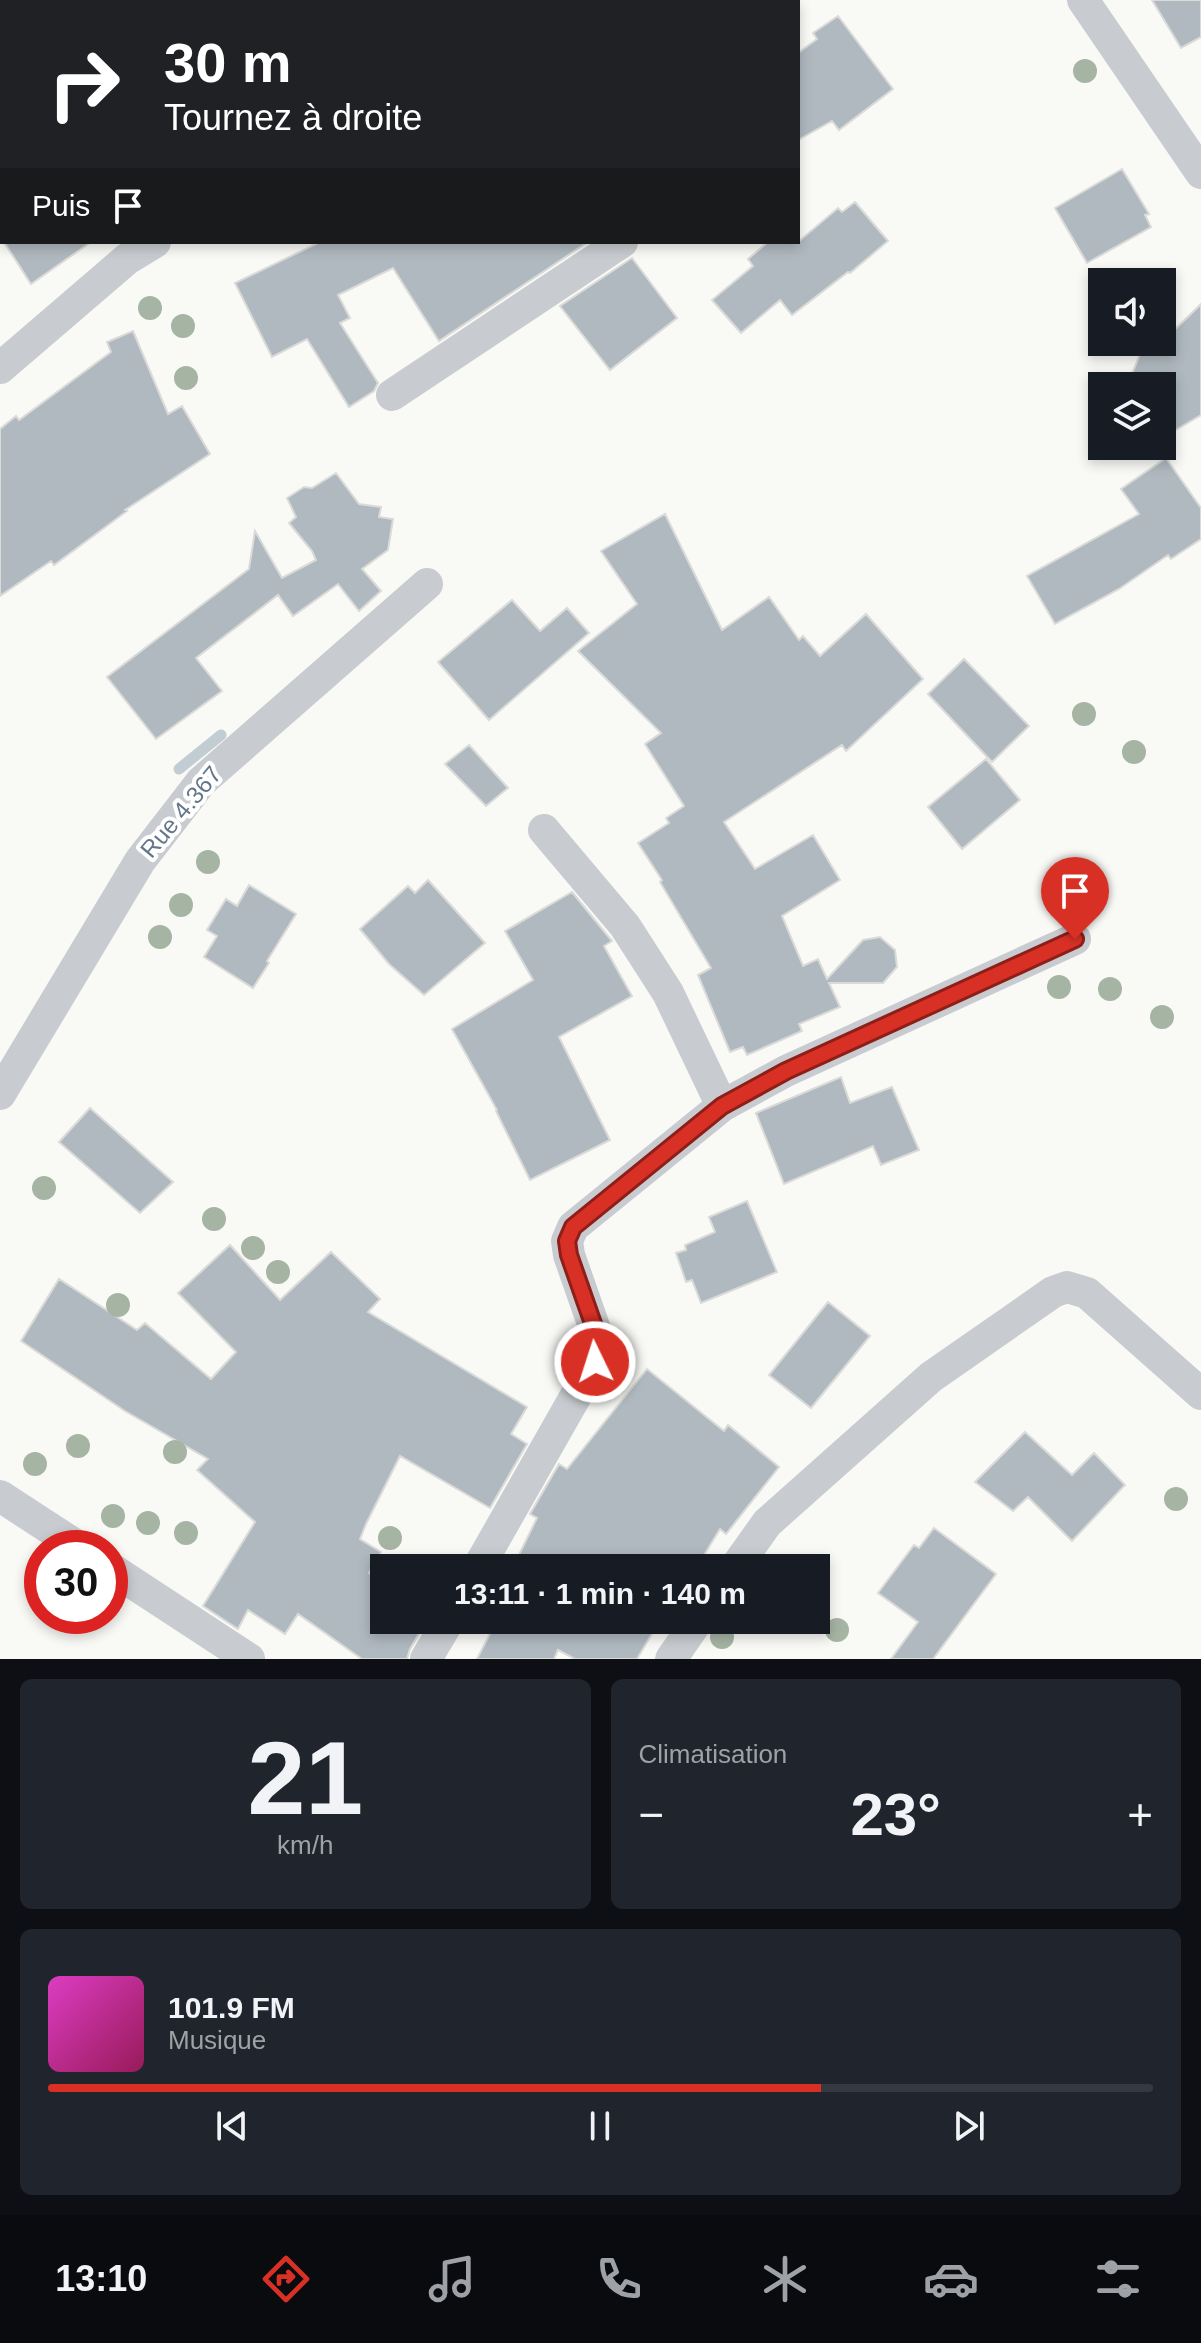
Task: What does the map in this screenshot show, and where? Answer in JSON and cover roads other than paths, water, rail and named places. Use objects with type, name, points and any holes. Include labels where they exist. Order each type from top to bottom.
[{"type":"street","points":[[1090,3],[1201,173]]},
{"type":"street","points":[[0,368],[127,259],[152,244]]},
{"type":"street","points":[[392,395],[619,244]]},
{"type":"street","name":"Rue 4.367","points":[[0,1094],[140,861],[201,782],[427,584]]},
{"type":"street","points":[[544,830],[625,926],[668,993],[722,1106]]},
{"type":"street","points":[[486,1554],[595,1362],[597,1335],[569,1255],[567,1241],[573,1227],[722,1106],[786,1071],[1075,939]]},
{"type":"street","points":[[745,1554],[767,1523],[931,1377],[1053,1292],[1067,1287],[1087,1293],[1201,1394]]},
{"type":"street","points":[[0,1496],[52,1530]]},
{"type":"street","points":[[128,1580],[249,1659]]},
{"type":"street","points":[[426,1659],[441,1634]]},
{"type":"street","points":[[671,1659],[688,1634]]},
{"type":"waterway","points":[[179,769],[221,735]]}]
